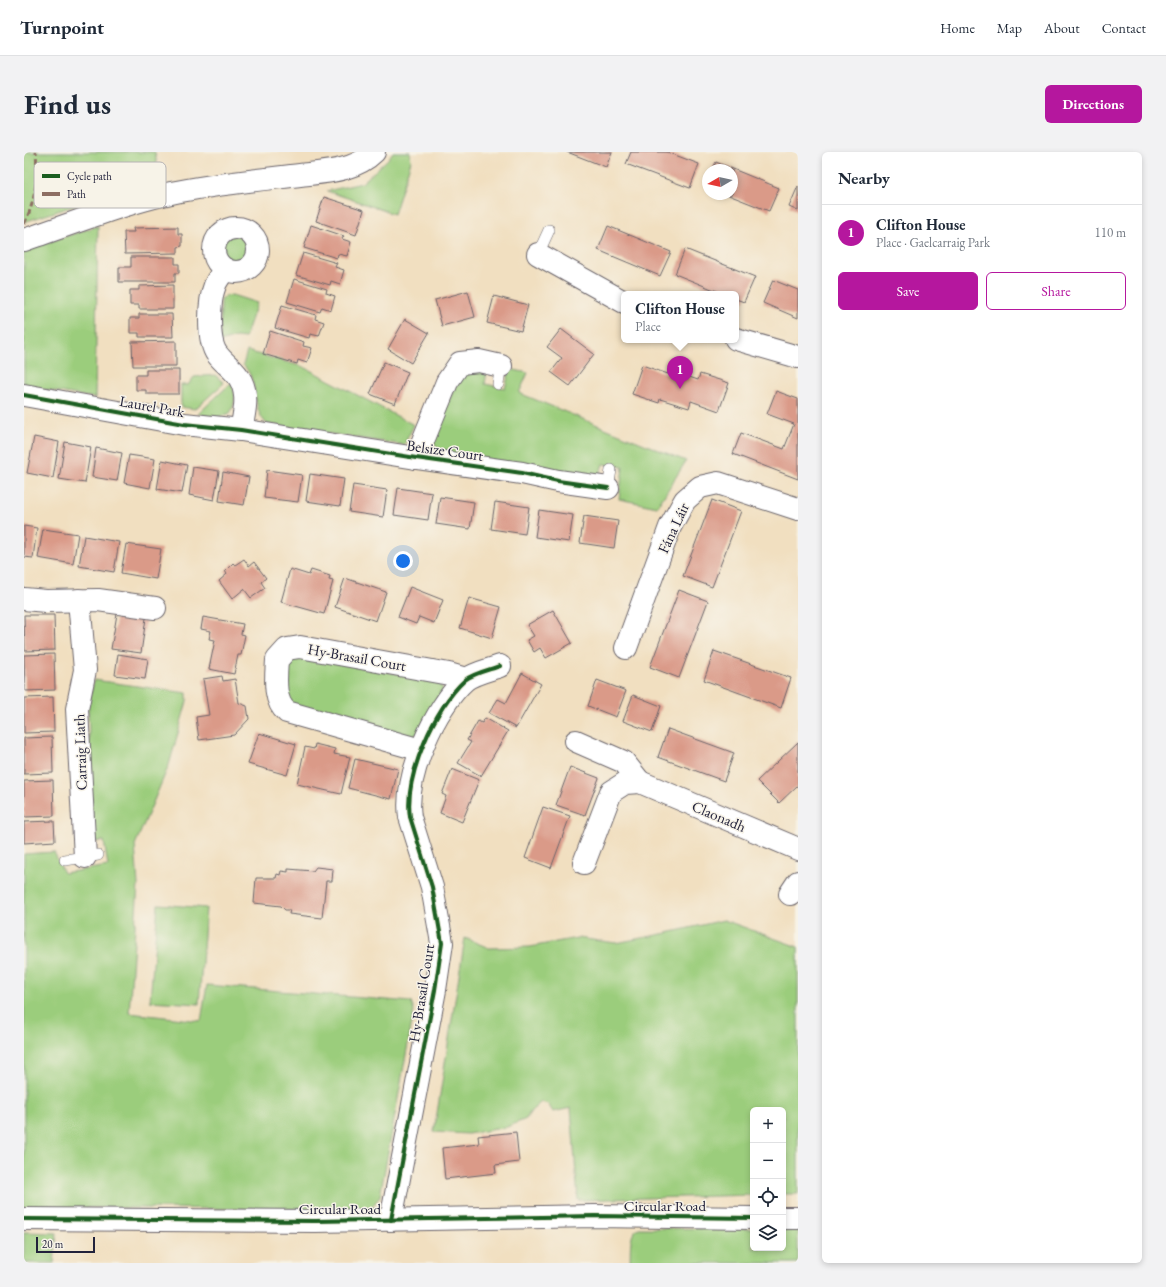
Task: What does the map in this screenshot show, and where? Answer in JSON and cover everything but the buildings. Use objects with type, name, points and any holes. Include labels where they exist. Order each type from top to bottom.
[{"type":"street","points":[[166,194],[216,185],[339,169],[356,164],[374,152]]},
{"type":"street","points":[[24,240],[120,208]]},
{"type":"street","points":[[538,254],[621,300]]},
{"type":"street","points":[[225,269],[215,284],[212,297],[212,344],[219,357],[241,381],[245,392],[241,430]]},
{"type":"street","points":[[739,340],[798,357]]},
{"type":"street","name":"Belsize Court","points":[[416,458],[447,382],[460,363],[475,361],[500,375]]},
{"type":"street","name":"Laurel Park","points":[[24,395],[184,424],[241,430],[277,436]]},
{"type":"street","name":"Belsize Court","points":[[277,436],[522,473],[558,482],[610,479]]},
{"type":"street","name":"Fána Láir","points":[[626,648],[670,527],[685,500],[700,487],[718,483],[798,509]]},
{"type":"street","points":[[24,599],[46,601],[98,600],[155,608]]},
{"type":"street","name":"Carraig Liath","points":[[79,600],[85,670],[77,709],[83,857]]},
{"type":"street","name":"Hy-Brasail Court","points":[[391,1220],[442,952],[442,938],[438,911],[432,886],[417,844],[408,807],[410,784],[421,750],[444,707],[466,679],[442,672],[300,647],[287,649],[280,656],[277,665],[277,696],[281,705],[287,712],[421,750]]},
{"type":"street","points":[[466,679],[500,666]]},
{"type":"street","name":"Claonadh","points":[[576,741],[624,762],[640,782],[798,849]]},
{"type":"street","points":[[584,863],[611,792],[625,783],[640,782]]},
{"type":"street","name":"Circular Road","points":[[24,1219],[391,1220],[594,1216],[750,1218]]},
{"type":"street","points":[[786,1218],[798,1218]]},
{"type":"lane","points":[[538,254],[549,230]]},
{"type":"green space","points":[[24,152],[155,152],[156,162],[34,162],[34,208],[67,208],[24,222]]},
{"type":"green space","points":[[393,152],[410,152],[411,161],[394,214],[327,191],[362,183],[388,159]]},
{"type":"green space","points":[[98,226],[95,398],[24,386],[24,250]]},
{"type":"green space","points":[[235,235],[245,239],[249,249],[245,259],[235,263],[225,259],[221,249],[225,239]]},
{"type":"green space","points":[[232,295],[257,303],[245,338],[236,337],[220,342],[221,300],[226,296]]},
{"type":"green space","points":[[247,351],[304,367],[414,425],[404,445],[267,424],[258,410],[252,379],[243,365]]},
{"type":"green space","points":[[510,369],[528,373],[519,393],[686,461],[657,507],[619,499],[623,467],[603,464],[598,478],[440,452],[433,441],[460,373],[487,371],[485,384],[505,388]]},
{"type":"green space","points":[[215,375],[224,383],[195,409],[181,407],[181,385],[188,385],[194,377]]},
{"type":"green space","points":[[231,383],[235,398],[230,413],[216,418],[198,414]]},
{"type":"green space","points":[[298,656],[439,681],[443,690],[416,735],[410,737],[294,706],[286,699],[286,663]]},
{"type":"green space","points":[[94,680],[187,693],[187,701],[169,765],[135,845],[138,885],[129,1013],[201,1021],[207,985],[411,1002],[414,1011],[380,1196],[370,1210],[24,1207],[24,854],[54,852],[64,873],[108,866],[104,841],[93,842],[88,707]]},
{"type":"green space","points":[[158,904],[206,908],[199,1004],[150,1001]]},
{"type":"green space","points":[[724,920],[798,947],[798,1194],[786,1194],[786,1107],[750,1107],[750,1195],[578,1200],[571,1108],[553,1112],[548,1104],[541,1102],[531,1111],[526,1119],[507,1127],[468,1134],[434,1132],[465,938],[489,948],[530,947],[577,938],[616,943]]},
{"type":"green space","points":[[639,1228],[750,1229],[750,1251],[786,1251],[786,1230],[798,1230],[798,1263],[630,1263],[630,1248],[635,1230]]},
{"type":"green space","points":[[24,1232],[57,1233],[54,1263],[24,1263]]},
{"type":"marked path","points":[[36,152],[37,162]]},
{"type":"marked path","points":[[24,224],[34,198]]},
{"type":"cycle path","points":[[24,395],[184,424],[241,430],[416,458],[522,473],[558,481],[608,488]]},
{"type":"cycle path","points":[[391,1220],[435,990],[442,943],[432,887],[410,817],[409,800],[412,782],[424,743],[433,724],[454,692],[465,680],[500,666]]},
{"type":"cycle path","points":[[24,1219],[315,1221],[594,1216],[750,1218]]},
{"type":"place","name":"Clifton House","points":[[680,389]]}]
